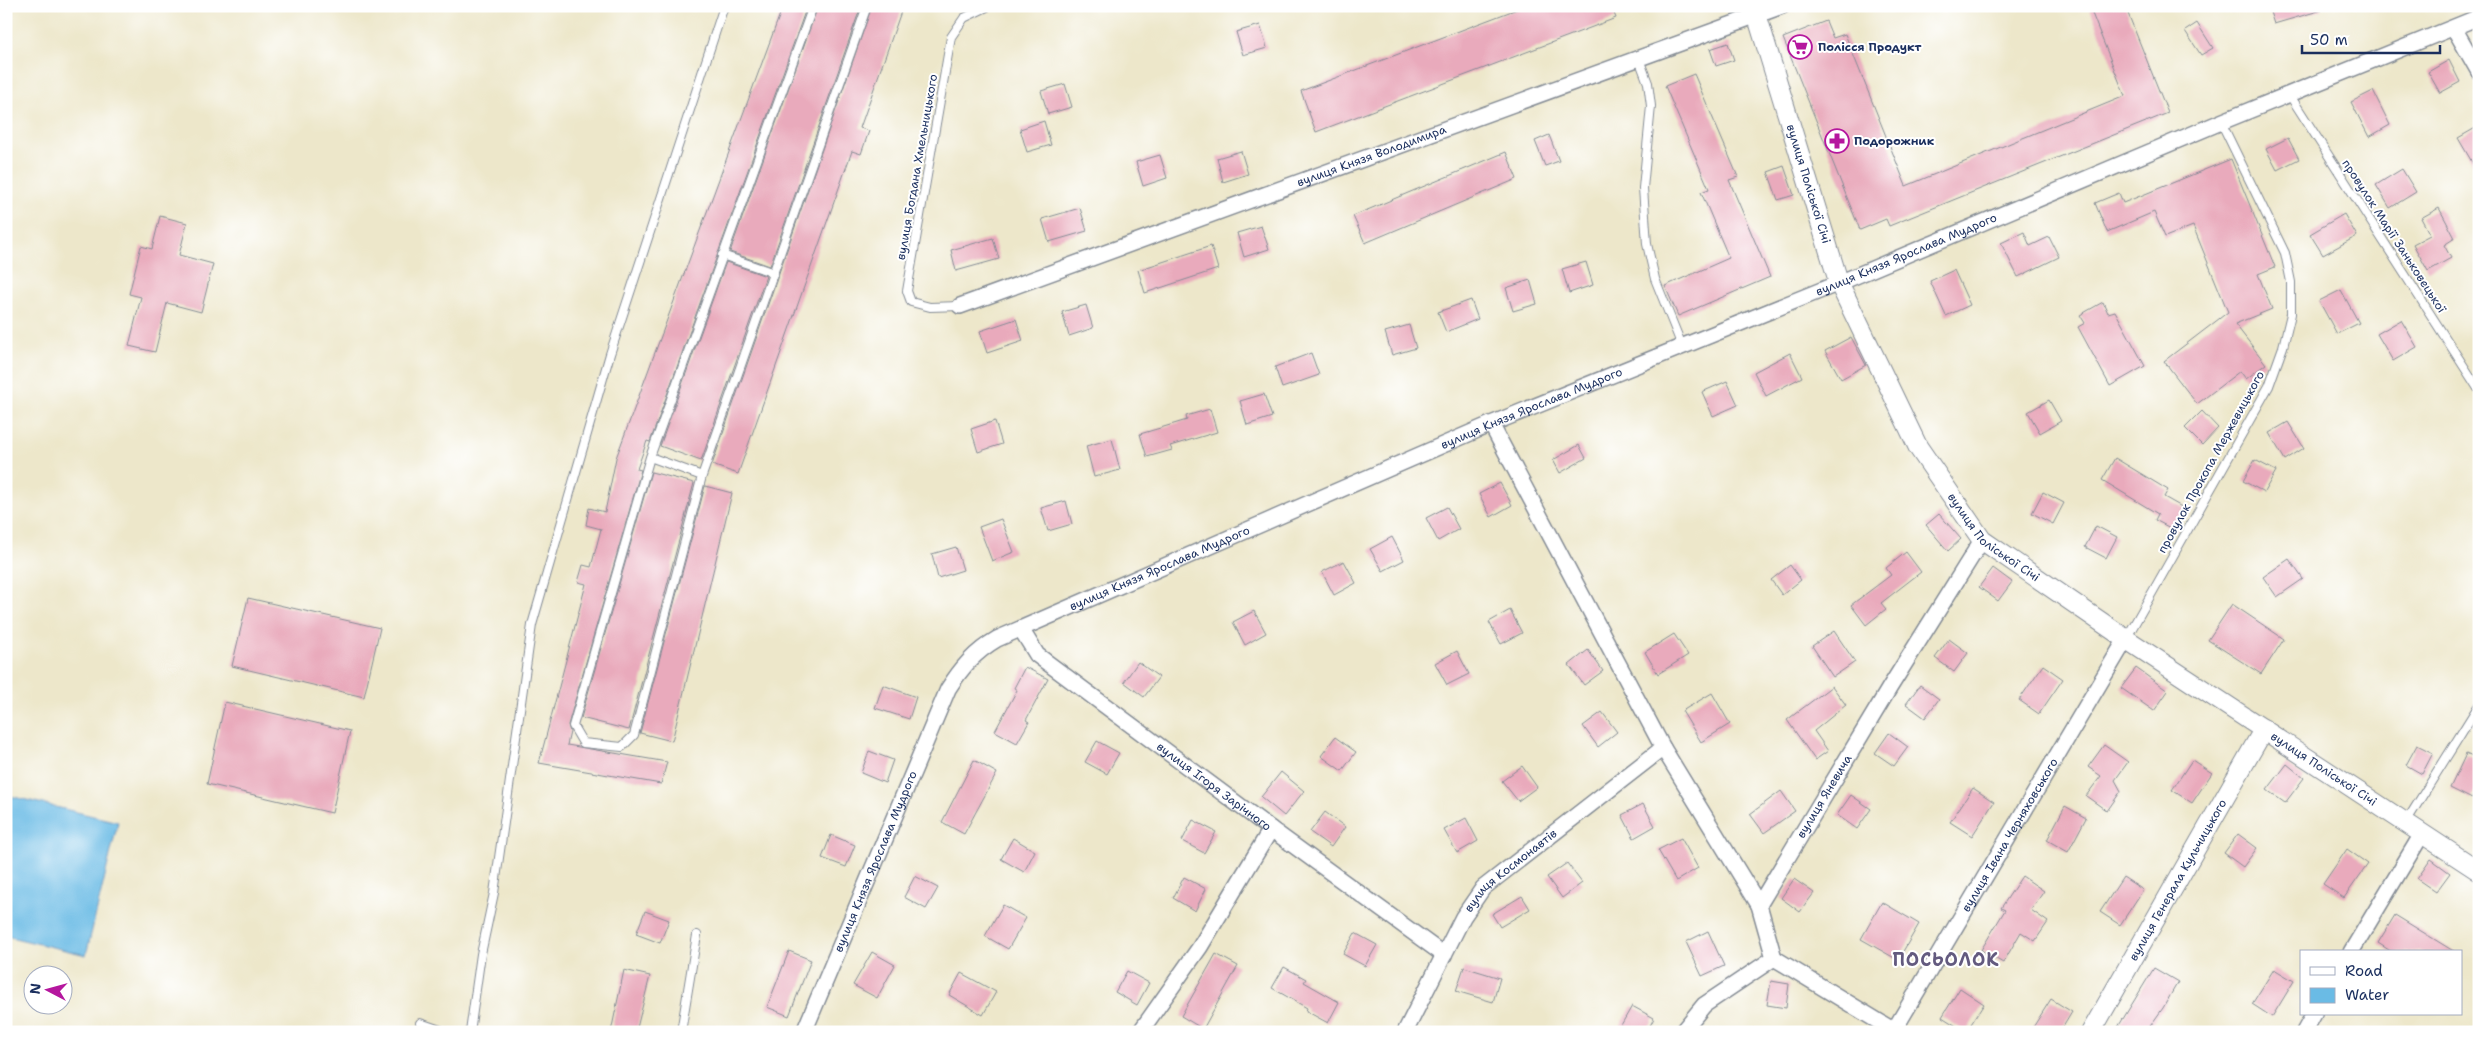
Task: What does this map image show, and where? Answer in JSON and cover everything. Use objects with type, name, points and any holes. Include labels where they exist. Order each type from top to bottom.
[{"type":"street","name":"вулиця Князя Володимира","points":[[960,306],[1639,59],[1755,11],[1782,6]]},
{"type":"street","name":"вулиця Поліської Січі","points":[[1755,11],[1839,283],[1918,447],[1982,540],[2126,640],[2479,871]]},
{"type":"street","name":"вулиця Князя Ярослава Мудрого","points":[[804,1032],[948,689],[963,666],[979,650],[997,639],[1491,424],[1839,283],[2221,122],[2479,17]]},
{"type":"street","points":[[2454,28],[2479,72]]},
{"type":"street","points":[[1491,424],[1664,748],[1759,905],[1774,958],[1894,1031]]},
{"type":"street","name":"вулиця Яневича","points":[[1759,905],[1890,687],[1982,540]]},
{"type":"street","name":"вулиця Ігоря Зарічного","points":[[1020,629],[1038,655],[1271,829],[1200,947],[1140,1032]]},
{"type":"street","name":"вулиця Івана Черняховського","points":[[1894,1031],[2126,640]]},
{"type":"street","name":"вулиця Генерала Кульчицького","points":[[2091,1032],[2264,729]]},
{"type":"street","name":"вулиця Космонавтів","points":[[1406,1032],[1463,918],[1483,888],[1664,748]]},
{"type":"street","points":[[1271,829],[1444,955]]},
{"type":"street","points":[[2352,950],[2422,834]]},
{"type":"street","points":[[1682,1032],[1704,1004],[1774,958]]},
{"type":"street","points":[[2304,1032],[2313,1016]]},
{"type":"lane","points":[[470,1032],[481,954],[494,893],[532,625],[610,354],[724,6]]},
{"type":"lane","points":[[813,6],[650,457],[573,726],[583,744],[622,747],[634,735],[702,476],[867,6]]},
{"type":"lane","name":"вулиця Богдана Хмельницького","points":[[960,306],[930,307],[911,302],[907,291],[950,38],[964,18],[989,6]]},
{"type":"lane","points":[[1639,59],[1648,83],[1651,106],[1643,188],[1647,244],[1655,279],[1682,346]]},
{"type":"lane","name":"провулок Марії Заньковецької","points":[[2290,94],[2479,390]]},
{"type":"lane","name":"провулок Прокопа Мержевицького","points":[[2126,640],[2269,386],[2291,314],[2292,282],[2285,253],[2221,122]]},
{"type":"lane","points":[[722,255],[774,273]]},
{"type":"lane","points":[[650,457],[702,476]]},
{"type":"lane","points":[[2406,822],[2479,705]]},
{"type":"lane","points":[[681,1032],[697,935]]},
{"type":"lane","points":[[420,1023],[446,1032]]},
{"type":"water","points":[[6,795],[118,822],[86,955],[6,936]]},
{"type":"building","points":[[783,6],[807,6],[650,442],[647,441],[637,469],[641,470],[568,725],[570,732],[567,745],[667,762],[661,784],[539,763],[586,584],[578,582],[583,565],[591,567],[601,529],[586,525],[589,508],[605,512],[616,458]]},
{"type":"building","points":[[818,6],[861,6],[770,266],[730,252]]},
{"type":"building","points":[[872,6],[903,6],[860,128],[869,131],[861,154],[852,151],[738,474],[712,465]]},
{"type":"building","points":[[1525,6],[1611,6],[1616,18],[1316,132],[1301,91]]},
{"type":"building","points":[[2089,6],[2125,6],[2168,113],[1889,226],[1886,219],[1860,230],[1783,38],[1826,21],[1833,38],[1845,34],[1906,186],[2125,96]]},
{"type":"building","points":[[2268,6],[2321,6],[2322,10],[2274,24]]},
{"type":"building","points":[[2197,23],[2213,48],[2201,55],[2185,31]]},
{"type":"building","points":[[1260,25],[1267,48],[1243,55],[1236,32]]},
{"type":"building","points":[[1728,43],[1734,60],[1716,66],[1710,49]]},
{"type":"building","points":[[2449,60],[2460,82],[2440,93],[2428,72]]},
{"type":"building","points":[[1694,74],[1738,177],[1729,180],[1770,277],[1678,316],[1665,286],[1729,258],[1701,192],[1709,189],[1665,86]]},
{"type":"building","points":[[1065,84],[1072,107],[1048,114],[1041,91]]},
{"type":"building","points":[[2373,91],[2390,125],[2369,137],[2351,102]]},
{"type":"building","points":[[1044,121],[1051,145],[1027,152],[1020,129]]},
{"type":"building","points":[[2479,126],[2479,174],[2458,138]]},
{"type":"building","points":[[1549,135],[1559,161],[1545,166],[1535,141]]},
{"type":"building","points":[[2288,138],[2299,159],[2277,170],[2266,149]]},
{"type":"building","points":[[1241,151],[1248,174],[1223,182],[1217,158]]},
{"type":"building","points":[[1506,152],[1517,179],[1365,243],[1353,216]]},
{"type":"building","points":[[1160,155],[1167,178],[1143,186],[1136,162]]},
{"type":"building","points":[[2231,159],[2275,267],[2258,274],[2272,309],[2235,324],[2266,364],[2246,379],[2240,371],[2197,404],[2164,361],[2228,312],[2193,226],[2165,237],[2154,212],[2107,232],[2095,203],[2119,193],[2123,203]]},
{"type":"building","points":[[1784,166],[1794,195],[1778,200],[1768,172]]},
{"type":"building","points":[[2402,169],[2416,192],[2390,208],[2376,185]]},
{"type":"building","points":[[1080,208],[1087,231],[1049,242],[1042,219]]},
{"type":"building","points":[[2439,208],[2455,238],[2444,245],[2451,258],[2428,271],[2413,244],[2430,235],[2421,218]]},
{"type":"building","points":[[2344,214],[2357,236],[2323,255],[2310,234]]},
{"type":"building","points":[[160,216],[187,223],[179,255],[213,264],[201,312],[167,303],[155,352],[129,346],[141,297],[129,294],[141,246],[152,249]]},
{"type":"building","points":[[1261,226],[1269,249],[1244,257],[1237,233]]},
{"type":"building","points":[[2024,232],[2030,246],[2049,237],[2059,257],[2018,277],[2001,243]]},
{"type":"building","points":[[993,238],[999,259],[956,271],[951,250]]},
{"type":"building","points":[[1211,246],[1218,269],[1145,293],[1138,270]]},
{"type":"building","points":[[726,262],[766,276],[701,461],[660,446]]},
{"type":"building","points":[[1586,262],[1593,285],[1569,293],[1562,269]]},
{"type":"building","points":[[1954,270],[1970,305],[1946,316],[1930,281]]},
{"type":"building","points":[[1530,280],[1537,304],[1513,311],[1506,288]]},
{"type":"building","points":[[2341,290],[2359,323],[2337,334],[2319,301]]},
{"type":"building","points":[[1471,300],[1478,319],[1446,332],[1438,312]]},
{"type":"building","points":[[2103,302],[2108,313],[2115,311],[2145,366],[2110,386],[2078,327],[2085,323],[2080,315]]},
{"type":"building","points":[[1086,305],[1093,328],[1069,336],[1062,312]]},
{"type":"building","points":[[1016,319],[1023,341],[987,353],[980,331]]},
{"type":"building","points":[[2401,320],[2417,347],[2393,361],[2377,334]]},
{"type":"building","points":[[1409,325],[1416,348],[1392,355],[1385,332]]},
{"type":"building","points":[[1851,337],[1866,365],[1841,379],[1825,351]]},
{"type":"building","points":[[1311,353],[1319,375],[1282,388],[1275,367]]},
{"type":"building","points":[[1790,353],[1802,377],[1766,396],[1754,372]]},
{"type":"building","points":[[1727,381],[1738,405],[1713,416],[1702,392]]},
{"type":"building","points":[[1264,394],[1272,417],[1247,425],[1240,401]]},
{"type":"building","points":[[2049,400],[2061,421],[2040,433],[2028,412]]},
{"type":"building","points":[[1210,409],[1217,432],[1170,446],[1172,450],[1147,457],[1140,434],[1187,420],[1186,416]]},
{"type":"building","points":[[2202,411],[2218,428],[2202,445],[2185,428]]},
{"type":"building","points":[[995,421],[1002,444],[978,452],[971,429]]},
{"type":"building","points":[[2288,422],[2304,448],[2285,460],[2269,433]]},
{"type":"building","points":[[1112,439],[1120,470],[1094,477],[1086,446]]},
{"type":"building","points":[[1579,445],[1586,458],[1560,473],[1553,460]]},
{"type":"building","points":[[2115,458],[2168,490],[2164,497],[2187,510],[2176,531],[2155,520],[2158,514],[2102,480]]},
{"type":"building","points":[[2255,460],[2276,471],[2264,492],[2243,481]]},
{"type":"building","points":[[651,472],[694,483],[629,730],[581,718]]},
{"type":"building","points":[[1500,483],[1512,505],[1491,517],[1479,494]]},
{"type":"building","points":[[705,486],[732,493],[672,741],[640,733]]},
{"type":"building","points":[[2043,492],[2064,503],[2053,524],[2032,513]]},
{"type":"building","points":[[1066,501],[1072,524],[1048,531],[1041,508]]},
{"type":"building","points":[[1447,507],[1459,529],[1438,541],[1426,518]]},
{"type":"building","points":[[1939,514],[1961,539],[1948,551],[1926,525]]},
{"type":"building","points":[[1001,519],[1014,552],[992,561],[979,527]]},
{"type":"building","points":[[2096,526],[2117,537],[2106,558],[2085,547]]},
{"type":"building","points":[[1392,537],[1404,560],[1383,571],[1370,549]]},
{"type":"building","points":[[956,547],[963,570],[938,578],[932,554]]},
{"type":"building","points":[[1906,552],[1921,572],[1881,603],[1886,609],[1866,625],[1851,605],[1891,575],[1886,568]]},
{"type":"building","points":[[2289,559],[2303,579],[2277,597],[2263,577]]},
{"type":"building","points":[[1344,561],[1356,583],[1334,595],[1322,572]]},
{"type":"building","points":[[1790,565],[1801,580],[1782,595],[1771,580]]},
{"type":"building","points":[[1993,568],[2012,582],[1998,601],[1979,587]]},
{"type":"building","points":[[248,598],[380,628],[364,697],[232,666]]},
{"type":"building","points":[[2232,604],[2284,639],[2261,674],[2208,640]]},
{"type":"building","points":[[1510,610],[1522,633],[1501,644],[1489,622]]},
{"type":"building","points":[[1254,611],[1266,633],[1245,645],[1233,622]]},
{"type":"building","points":[[1834,631],[1855,662],[1833,677],[1812,646]]},
{"type":"building","points":[[1674,634],[1688,655],[1658,674],[1645,652]]},
{"type":"building","points":[[1949,639],[1968,653],[1954,672],[1935,658]]},
{"type":"building","points":[[1588,650],[1603,671],[1584,685],[1569,665]]},
{"type":"building","points":[[1457,651],[1469,674],[1447,685],[1435,663]]},
{"type":"building","points":[[1138,662],[1159,677],[1144,697],[1124,682]]},
{"type":"building","points":[[2043,665],[2063,679],[2039,714],[2019,700]]},
{"type":"building","points":[[1025,667],[1048,679],[1026,720],[1029,722],[1017,743],[995,731],[1017,690],[1014,688]]},
{"type":"building","points":[[2136,668],[2168,691],[2154,711],[2121,688]]},
{"type":"building","points":[[883,685],[916,697],[909,719],[875,708]]},
{"type":"building","points":[[1920,685],[1939,699],[1925,718],[1906,704]]},
{"type":"building","points":[[1832,686],[1846,705],[1814,731],[1828,751],[1815,760],[1787,720]]},
{"type":"building","points":[[1712,693],[1730,724],[1701,742],[1682,711]]},
{"type":"building","points":[[225,702],[350,731],[332,813],[207,784]]},
{"type":"building","points":[[1602,712],[1617,732],[1598,747],[1583,726]]},
{"type":"building","points":[[1889,733],[1908,747],[1894,766],[1875,753]]},
{"type":"building","points":[[1335,737],[1356,752],[1342,771],[1321,756]]},
{"type":"building","points":[[1097,741],[1119,753],[1107,774],[1085,762]]},
{"type":"building","points":[[2104,745],[2128,762],[2115,780],[2121,791],[2107,811],[2086,796],[2101,776],[2088,767]]},
{"type":"building","points":[[2417,745],[2433,753],[2422,774],[2406,765]]},
{"type":"building","points":[[869,751],[893,760],[885,783],[861,773]]},
{"type":"building","points":[[2466,754],[2479,760],[2479,785],[2472,799],[2450,788]]},
{"type":"building","points":[[974,760],[997,773],[964,834],[942,822]]},
{"type":"building","points":[[2192,760],[2212,773],[2192,803],[2172,790]]},
{"type":"building","points":[[2287,764],[2304,778],[2285,803],[2267,790]]},
{"type":"building","points":[[1522,766],[1537,787],[1518,801],[1502,781]]},
{"type":"building","points":[[1281,772],[1304,791],[1284,816],[1261,797]]},
{"type":"building","points":[[1973,788],[1994,802],[1972,836],[1950,822]]},
{"type":"building","points":[[1781,791],[1795,811],[1764,833],[1750,814]]},
{"type":"building","points":[[1851,795],[1871,809],[1857,829],[1837,815]]},
{"type":"building","points":[[1643,804],[1655,826],[1634,838],[1622,815]]},
{"type":"building","points":[[2065,806],[2086,818],[2068,852],[2047,840]]},
{"type":"building","points":[[1325,812],[1345,827],[1331,847],[1310,832]]},
{"type":"building","points":[[1466,818],[1478,841],[1457,853],[1444,830]]},
{"type":"building","points":[[1193,820],[1216,832],[1204,853],[1182,841]]},
{"type":"building","points":[[2238,834],[2257,848],[2243,867],[2224,853]]},
{"type":"building","points":[[831,835],[855,845],[846,867],[822,858]]},
{"type":"building","points":[[1013,838],[1035,851],[1024,872],[1001,859]]},
{"type":"building","points":[[1681,838],[1698,868],[1676,881],[1658,850]]},
{"type":"building","points":[[2347,849],[2368,864],[2344,898],[2323,884]]},
{"type":"building","points":[[2431,859],[2450,873],[2436,892],[2417,879]]},
{"type":"building","points":[[1567,863],[1582,883],[1562,898],[1547,877]]},
{"type":"building","points":[[915,876],[938,888],[926,909],[904,897]]},
{"type":"building","points":[[2022,876],[2044,891],[2031,910],[2048,922],[2035,941],[2021,932],[2003,963],[1981,950],[2005,910],[2001,908]]},
{"type":"building","points":[[1184,877],[1206,889],[1195,911],[1173,898]]},
{"type":"building","points":[[2123,877],[2143,890],[2120,925],[2100,912]]},
{"type":"building","points":[[1794,879],[1814,893],[1800,912],[1781,898]]},
{"type":"building","points":[[1522,896],[1530,909],[1500,927],[1492,914]]},
{"type":"building","points":[[1882,902],[1919,924],[1898,960],[1861,939]]},
{"type":"building","points":[[1003,905],[1026,918],[1008,949],[985,936]]},
{"type":"building","points":[[645,911],[669,920],[660,943],[636,934]]},
{"type":"building","points":[[2395,915],[2452,950],[2389,950],[2378,943]]},
{"type":"building","points":[[1708,931],[1724,966],[1702,976],[1686,942]]},
{"type":"building","points":[[1355,933],[1377,945],[1365,966],[1343,954]]},
{"type":"building","points":[[789,951],[811,960],[789,1016],[767,1007]]},
{"type":"building","points":[[872,952],[895,965],[877,998],[853,985]]},
{"type":"building","points":[[1216,954],[1238,966],[1203,1029],[1181,1016]]},
{"type":"building","points":[[1284,967],[1306,979],[1304,982],[1339,1002],[1328,1023],[1306,1011],[1307,1008],[1272,988]]},
{"type":"building","points":[[1464,967],[1500,978],[1493,1002],[1456,991]]},
{"type":"building","points":[[2154,968],[2178,982],[2163,1008],[2146,1032],[2115,1032]]},
{"type":"building","points":[[2274,969],[2294,981],[2272,1017],[2252,1004]]},
{"type":"building","points":[[624,970],[650,976],[636,1032],[611,1032]]},
{"type":"building","points":[[1127,971],[1149,983],[1137,1005],[1115,992]]},
{"type":"building","points":[[961,973],[996,992],[983,1015],[949,995]]},
{"type":"building","points":[[1771,981],[1789,984],[1786,1008],[1767,1005]]},
{"type":"building","points":[[1960,988],[1984,1004],[1966,1032],[1942,1017]]},
{"type":"building","points":[[2051,999],[2072,1012],[2060,1032],[2030,1032]]},
{"type":"building","points":[[1632,1006],[1654,1018],[1647,1032],[1629,1032],[1620,1027]]},
{"type":"place","name":"Полісся Продукт","points":[[1800,47]]},
{"type":"place","name":"Подорожник","points":[[1837,141]]},
{"type":"district","name":"ПОСЬОЛОК","points":[[1946,960]]}]
